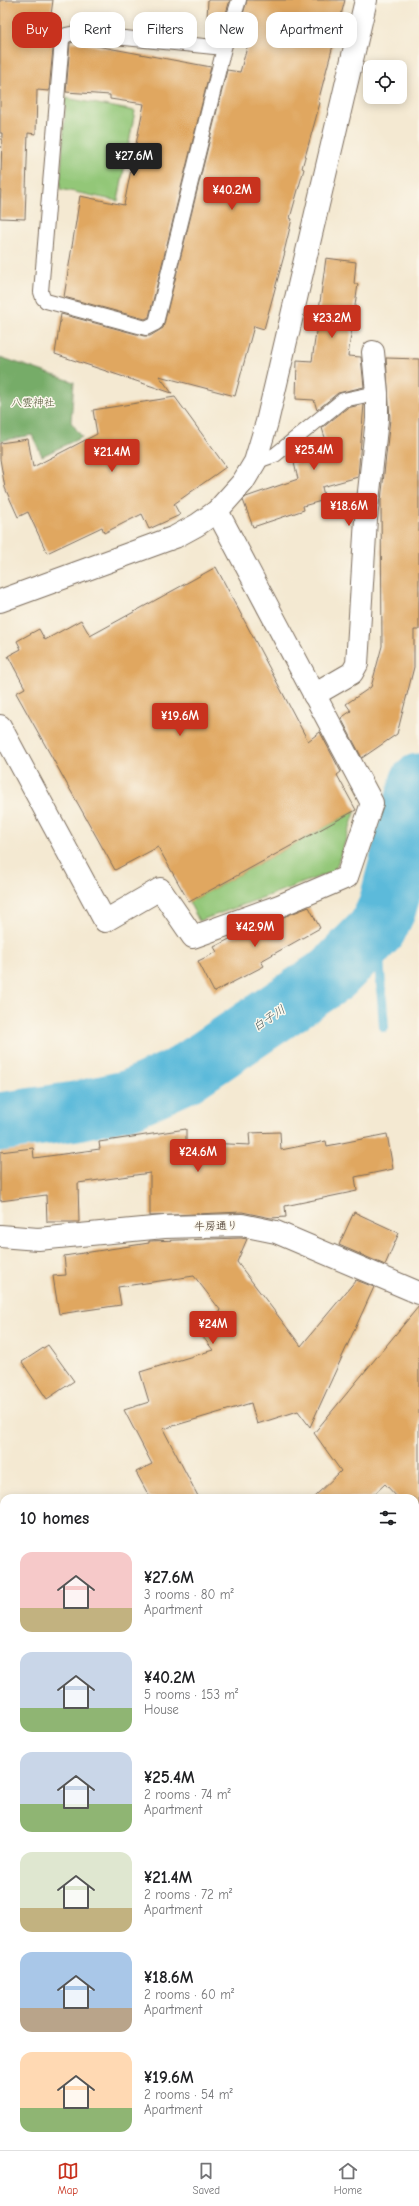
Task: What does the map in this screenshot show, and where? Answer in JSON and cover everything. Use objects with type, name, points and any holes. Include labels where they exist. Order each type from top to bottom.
[{"type":"street","points":[[0,601],[175,537],[217,511],[243,482],[255,462],[267,422],[366,0]]},
{"type":"street","points":[[314,696],[352,673],[356,668],[377,393],[373,352]]},
{"type":"street","points":[[0,726],[105,921],[160,889],[193,938],[280,906],[347,877],[372,803],[217,511]]},
{"type":"street","name":"牛房通り","points":[[0,1236],[38,1239],[164,1227],[242,1226],[276,1232],[419,1293]]},
{"type":"lane","points":[[235,12],[239,0]]},
{"type":"lane","points":[[75,33],[224,48],[156,323],[146,328],[46,301],[41,292],[62,40],[66,35],[75,33]]},
{"type":"lane","points":[[255,462],[275,455],[343,400],[377,393]]},
{"type":"green space","points":[[66,98],[135,111],[118,201],[60,189]]},
{"type":"green space","name":"八雲神社","points":[[0,357],[74,382],[71,422],[82,437],[42,456],[32,435],[0,441]]},
{"type":"green space","points":[[356,810],[335,871],[199,921],[189,902]]},
{"type":"building","points":[[0,0],[53,0],[51,12],[12,12],[12,48],[53,48],[49,91],[37,90],[36,134],[28,133],[25,219],[0,218],[2,133],[0,133]]},
{"type":"building","points":[[208,0],[230,0],[226,12],[207,12]]},
{"type":"building","points":[[247,0],[345,0],[342,12],[266,12],[266,48],[332,48],[318,102],[320,103],[302,168],[304,169],[290,218],[292,219],[285,252],[264,329],[254,326],[235,396],[159,376],[172,393],[55,354],[61,314],[144,336],[150,336],[163,328],[227,70],[240,72],[247,48],[258,48],[258,12],[244,12]]},
{"type":"building","points":[[70,43],[70,48],[108,48],[211,67],[149,317],[145,319],[64,297],[80,196],[124,205],[144,104],[110,99],[110,95],[66,92]]},
{"type":"building","points":[[326,258],[356,262],[354,284],[358,284],[348,356],[361,357],[364,387],[338,393],[317,410],[314,400],[296,399],[297,360],[312,361]]},
{"type":"building","points":[[386,358],[419,359],[419,630],[414,630],[414,667],[397,734],[362,758],[341,718],[351,711],[346,704],[371,687],[382,646],[381,501],[390,419]]},
{"type":"building","points":[[175,397],[226,467],[174,504],[180,515],[149,529],[142,514],[104,533],[102,527],[47,553],[28,512],[18,517],[5,488],[0,459],[0,443],[28,439],[33,467],[97,434],[93,410]]},
{"type":"building","points":[[364,404],[358,477],[322,487],[325,500],[303,506],[304,510],[253,527],[243,500],[246,497],[298,479],[294,463],[306,460],[304,455],[313,452],[312,448],[327,444],[322,428],[347,408]]},
{"type":"building","points":[[216,567],[308,741],[320,732],[341,772],[337,775],[356,810],[189,902],[158,847],[115,870],[16,693],[25,688],[8,656],[21,649],[17,641],[39,629],[45,640],[81,620],[90,636]]},
{"type":"building","points":[[309,907],[320,928],[261,961],[264,966],[214,992],[198,961],[217,952],[214,947],[241,933]]},
{"type":"building","points":[[186,1129],[186,1142],[250,1145],[249,1133],[280,1132],[281,1150],[326,1141],[327,1146],[387,1134],[393,1169],[355,1177],[357,1191],[285,1206],[286,1217],[271,1218],[242,1212],[150,1216],[150,1173],[78,1183],[79,1222],[47,1222],[46,1195],[0,1201],[0,1152],[33,1148],[34,1158],[100,1149],[99,1142]]},
{"type":"building","points":[[354,1212],[399,1233],[385,1265],[339,1245]]},
{"type":"building","points":[[247,1239],[237,1262],[301,1346],[356,1280],[374,1287],[310,1427],[298,1411],[257,1424],[251,1403],[163,1429],[197,1494],[148,1494],[136,1472],[152,1464],[124,1410],[149,1402],[140,1372],[213,1350],[197,1329],[221,1311],[194,1276],[118,1287],[121,1305],[59,1314],[53,1276],[66,1275],[64,1256],[149,1243],[149,1241]]},
{"type":"building","points":[[419,1306],[419,1494],[394,1494],[385,1484],[374,1494],[317,1494],[341,1471],[314,1433]]},
{"type":"building","points":[[48,1345],[74,1381],[47,1399],[22,1362]]},
{"type":"waterway","name":"白子川","points":[[0,1122],[76,1111],[130,1099],[185,1074],[333,974],[377,929],[387,908],[419,783]]},
{"type":"waterway","points":[[377,929],[384,1027]]}]
